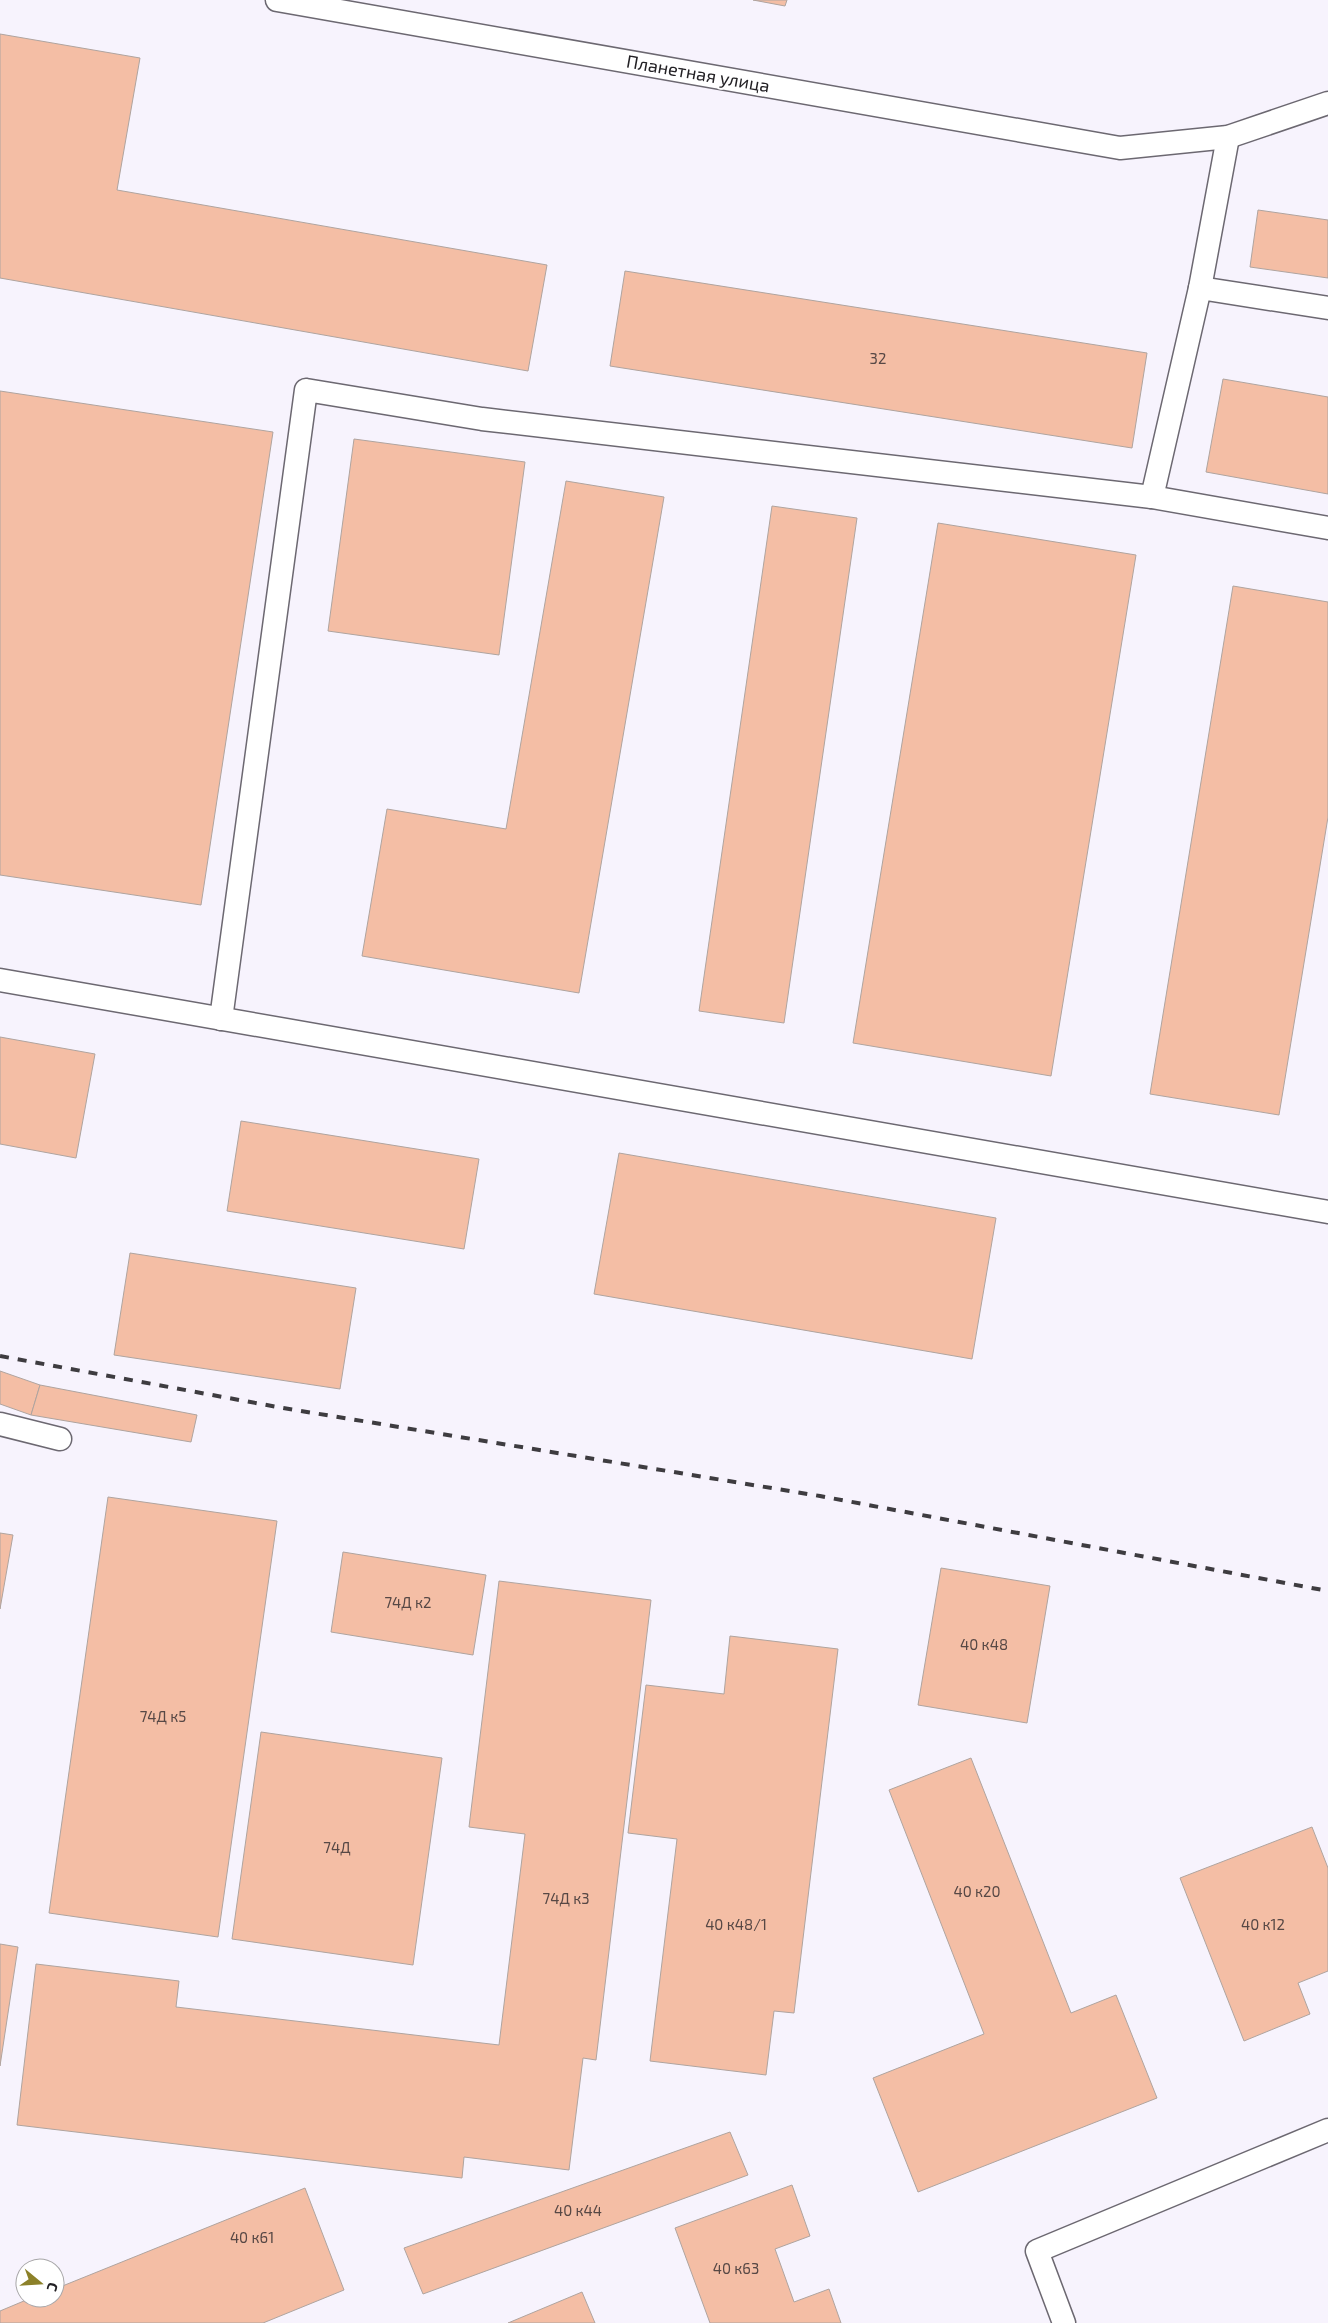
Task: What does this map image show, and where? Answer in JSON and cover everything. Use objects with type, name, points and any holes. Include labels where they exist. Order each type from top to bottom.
[{"type":"lane","name":"Планетная улица","points":[[276,0],[1120,148],[1228,137],[1328,102]]},
{"type":"lane","points":[[1152,497],[1200,288],[1228,137]]},
{"type":"lane","points":[[1200,288],[1328,308]]},
{"type":"lane","points":[[221,1019],[306,390],[482,419],[1152,497],[1328,528]]},
{"type":"lane","points":[[0,980],[1328,1212]]},
{"type":"lane","points":[[0,1424],[60,1439]]},
{"type":"lane","points":[[1064,2323],[1037,2250],[1328,2130]]},
{"type":"building","points":[[753,0],[787,0],[785,6]]},
{"type":"building","points":[[0,34],[140,58],[117,190],[547,265],[528,371],[0,278]]},
{"type":"building","points":[[1258,210],[1328,220],[1328,278],[1250,267]]},
{"type":"building","points":[[625,271],[1147,353],[1132,448],[610,366]]},
{"type":"building","points":[[1223,379],[1328,397],[1328,494],[1206,472]]},
{"type":"building","points":[[0,391],[273,432],[201,905],[0,875]]},
{"type":"building","points":[[354,439],[525,462],[499,655],[328,631]]},
{"type":"building","points":[[566,481],[664,497],[579,993],[362,956],[387,809],[506,829]]},
{"type":"building","points":[[772,506],[857,518],[784,1023],[699,1011]]},
{"type":"building","points":[[938,523],[1136,555],[1051,1076],[853,1043]]},
{"type":"building","points":[[1233,586],[1328,602],[1328,817],[1279,1115],[1150,1094]]},
{"type":"building","points":[[0,1037],[95,1054],[76,1158],[0,1144]]},
{"type":"building","points":[[241,1121],[479,1159],[464,1249],[227,1211]]},
{"type":"building","points":[[619,1153],[996,1218],[972,1359],[594,1294]]},
{"type":"building","points":[[130,1253],[356,1288],[340,1389],[114,1355]]},
{"type":"building","points":[[0,1371],[40,1385],[31,1415],[0,1404]]},
{"type":"building","points":[[40,1385],[197,1415],[191,1442],[31,1415]]},
{"type":"building","points":[[108,1497],[277,1521],[218,1937],[49,1913]]},
{"type":"building","points":[[0,1533],[13,1535],[0,1609]]},
{"type":"building","points":[[343,1552],[486,1575],[473,1655],[331,1632]]},
{"type":"building","points":[[941,1568],[1050,1586],[1027,1723],[918,1705]]},
{"type":"building","points":[[499,1581],[651,1600],[596,2060],[583,2058],[569,2170],[464,2157],[462,2178],[17,2125],[36,1964],[179,1981],[176,2007],[499,2045],[525,1834],[469,1827]]},
{"type":"building","points":[[730,1636],[838,1649],[794,2013],[774,2011],[766,2075],[650,2061],[677,1839],[628,1833],[646,1685],[724,1694]]},
{"type":"building","points":[[261,1732],[442,1758],[413,1965],[232,1939]]},
{"type":"building","points":[[971,1758],[1071,2013],[1116,1995],[1157,2098],[918,2192],[873,2078],[984,2034],[889,1790]]},
{"type":"building","points":[[1312,1827],[1328,1868],[1328,1971],[1298,1983],[1310,2014],[1244,2041],[1180,1878]]},
{"type":"building","points":[[0,1944],[18,1947],[0,2066]]},
{"type":"building","points":[[730,2132],[748,2175],[423,2294],[404,2248]]},
{"type":"building","points":[[792,2185],[810,2236],[775,2249],[794,2302],[829,2289],[841,2323],[710,2323],[675,2228]]},
{"type":"building","points":[[305,2188],[344,2290],[263,2323],[0,2323],[0,2311],[15,2305],[15,2308],[65,2308],[65,2285]]},
{"type":"building","points":[[582,2292],[595,2323],[508,2323]]},
{"type":"railway","points":[[0,1356],[283,1408],[820,1496],[1328,1591]]}]
